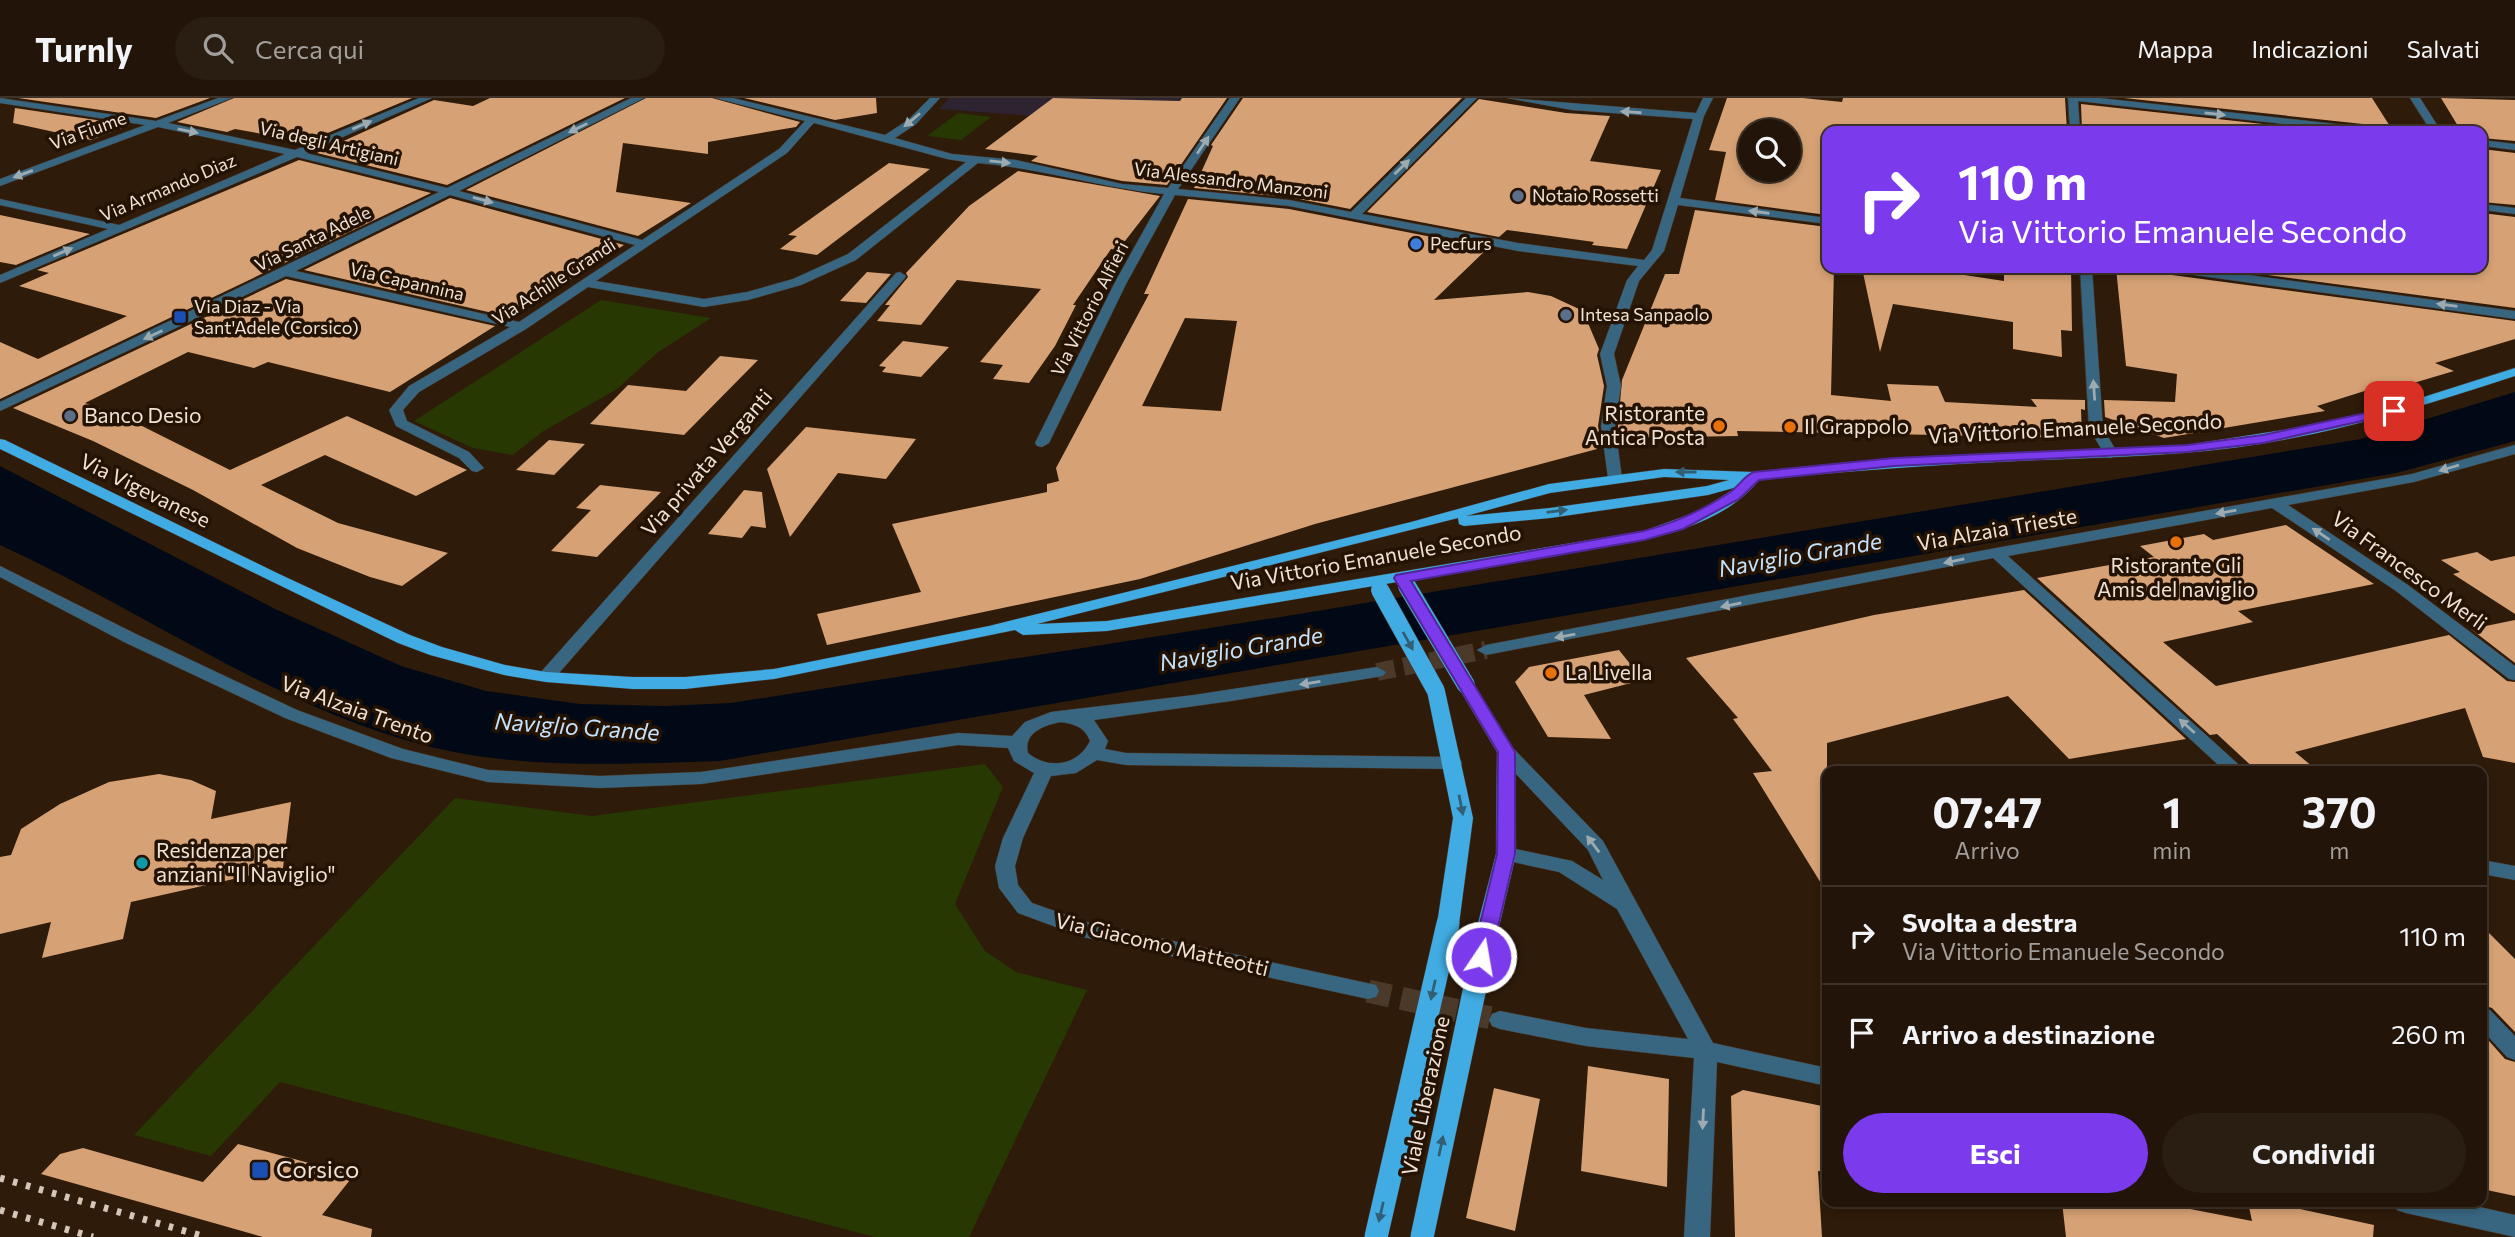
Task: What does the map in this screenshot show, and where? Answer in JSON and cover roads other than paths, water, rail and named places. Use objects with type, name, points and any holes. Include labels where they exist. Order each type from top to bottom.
[{"type":"main road","name":"Via Vittorio Emanuele Secondo","points":[[271,576],[404,639],[504,670],[545,677],[633,683],[728,681],[852,660],[989,631],[1416,525],[1549,489],[1615,478],[1691,472],[1754,476],[1945,459],[2111,454],[2263,439],[2334,426],[2394,411],[2515,372]]},
{"type":"main road","name":"Via Vigevanese","points":[[0,443],[271,576]]},
{"type":"main road","name":"Via Vittorio Emanuele Secondo","points":[[1416,525],[1550,513],[1708,490],[1754,476]]},
{"type":"main road","name":"Via Vittorio Emanuele Secondo","points":[[989,631],[1107,626],[1404,582],[1644,535],[1678,526],[1734,496],[1749,484],[1754,476]]},
{"type":"main road","points":[[1404,582],[1506,752]]},
{"type":"main road","name":"Viale Liberazione","points":[[1376,1237],[1448,924],[1463,818],[1436,691],[1378,586]]},
{"type":"main road","name":"Viale Liberazione","points":[[1422,1237],[1506,854],[1506,752]]},
{"type":"street","points":[[49,106],[71,98]]},
{"type":"street","name":"Via Fiume","points":[[0,183],[227,98]]},
{"type":"street","name":"Via Armando Diaz","points":[[0,279],[427,98]]},
{"type":"street","name":"Via Santa Adele","points":[[0,407],[285,272],[639,98]]},
{"type":"street","name":"Via Alessandro Manzoni","points":[[720,98],[812,119],[931,153],[1016,163],[1122,187],[1264,199],[1518,247],[1649,264]]},
{"type":"street","points":[[886,139],[912,122],[934,98]]},
{"type":"street","name":"Via Vittorio Alfieri","points":[[1042,443],[1120,284],[1171,192],[1235,98]]},
{"type":"street","points":[[1354,215],[1472,98]]},
{"type":"street","points":[[1512,98],[1572,107],[1699,116]]},
{"type":"street","points":[[1615,478],[1608,426],[1614,386],[1606,355],[1633,280],[1658,251],[1699,116],[1708,98]]},
{"type":"street","points":[[2075,126],[2074,98],[2327,126]]},
{"type":"street","points":[[2415,98],[2433,126]]},
{"type":"street","name":"Via degli Artigiani","points":[[0,100],[49,106],[298,152],[645,244]]},
{"type":"street","name":"Via Achille Grandi","points":[[477,468],[464,454],[401,423],[396,410],[414,389],[521,326],[783,151],[812,119]]},
{"type":"street","points":[[2487,144],[2515,147]]},
{"type":"street","points":[[586,283],[704,303],[748,296],[797,282],[852,257],[976,159]]},
{"type":"street","points":[[1675,201],[1822,220]]},
{"type":"street","points":[[0,202],[119,228]]},
{"type":"street","points":[[2487,208],[2515,211]]},
{"type":"street","name":"Via Capannina","points":[[285,272],[521,326]]},
{"type":"street","points":[[2086,273],[2096,428],[2111,454]]},
{"type":"street","points":[[2208,273],[2515,315]]},
{"type":"street","name":"Via privata Verganti","points":[[545,677],[900,276]]},
{"type":"street","name":"Via Alzaia Trieste","points":[[1486,650],[1996,553],[2414,478],[2515,449]]},
{"type":"street","name":"Via Francesco Merli","points":[[2276,504],[2402,588],[2515,675]]},
{"type":"street","points":[[1996,553],[2231,766]]},
{"type":"street","name":"Via Alzaia Trento","points":[[0,571],[130,638],[291,714],[398,754],[488,776],[600,782],[701,778],[958,739],[1017,742]]},
{"type":"street","points":[[1062,717],[1079,719],[1092,727],[1099,741],[1094,753],[1073,766],[1045,769],[1023,759],[1017,742],[1024,731],[1037,722],[1062,717],[1182,702],[1377,672]]},
{"type":"street","points":[[1506,752],[1596,846],[1706,1051],[1697,1237]]},
{"type":"street","points":[[1094,753],[1126,759],[1453,763]]},
{"type":"street","name":"Via Giacomo Matteotti","points":[[1045,769],[1013,838],[1005,866],[1009,888],[1025,908],[1083,929],[1368,992]]},
{"type":"street","points":[[1506,854],[1565,866],[1625,904]]},
{"type":"street","points":[[2487,868],[2515,873]]},
{"type":"street","points":[[1500,1020],[1586,1037],[1706,1051],[1822,1076]]},
{"type":"street","points":[[2487,1021],[2515,1051]]},
{"type":"street","points":[[2429,1207],[2515,1226]]},
{"type":"water","name":"Naviglio Grande","points":[[2515,392],[2515,441],[2396,473],[719,761],[608,764],[533,762],[459,753],[423,745],[368,728],[260,681],[0,545],[0,466],[275,609],[401,666],[486,691],[580,704],[665,706],[731,703],[1287,616],[2361,439]]},
{"type":"tunnel","points":[[1377,672],[1486,650]]},
{"type":"tunnel","points":[[1368,991],[1500,1020]]},
{"type":"railway","points":[[0,1178],[206,1237]]},
{"type":"railway","points":[[0,1210],[93,1237]]},
{"type":"place","name":"Notaio Rossetti","points":[[1518,196]]},
{"type":"place","name":"Pecfurs","points":[[1416,244]]},
{"type":"place","name":"Intesa Sanpaolo","points":[[1566,315]]},
{"type":"place","name":"Via Diaz - Via Sant'Adele (Corsico)","points":[[180,317]]},
{"type":"place","name":"Banco Desio","points":[[70,416]]},
{"type":"place","name":"Ristorante Antica Posta","points":[[1719,426]]},
{"type":"place","name":"Il Grappolo","points":[[1790,427]]},
{"type":"place","name":"Ristorante Gli Amis del naviglio","points":[[2176,542]]},
{"type":"place","name":"La Livella","points":[[1551,673]]},
{"type":"place","name":"Residenza per anziani \"Il Naviglio\"","points":[[142,863]]},
{"type":"place","name":"Corsico","points":[[260,1170]]}]
